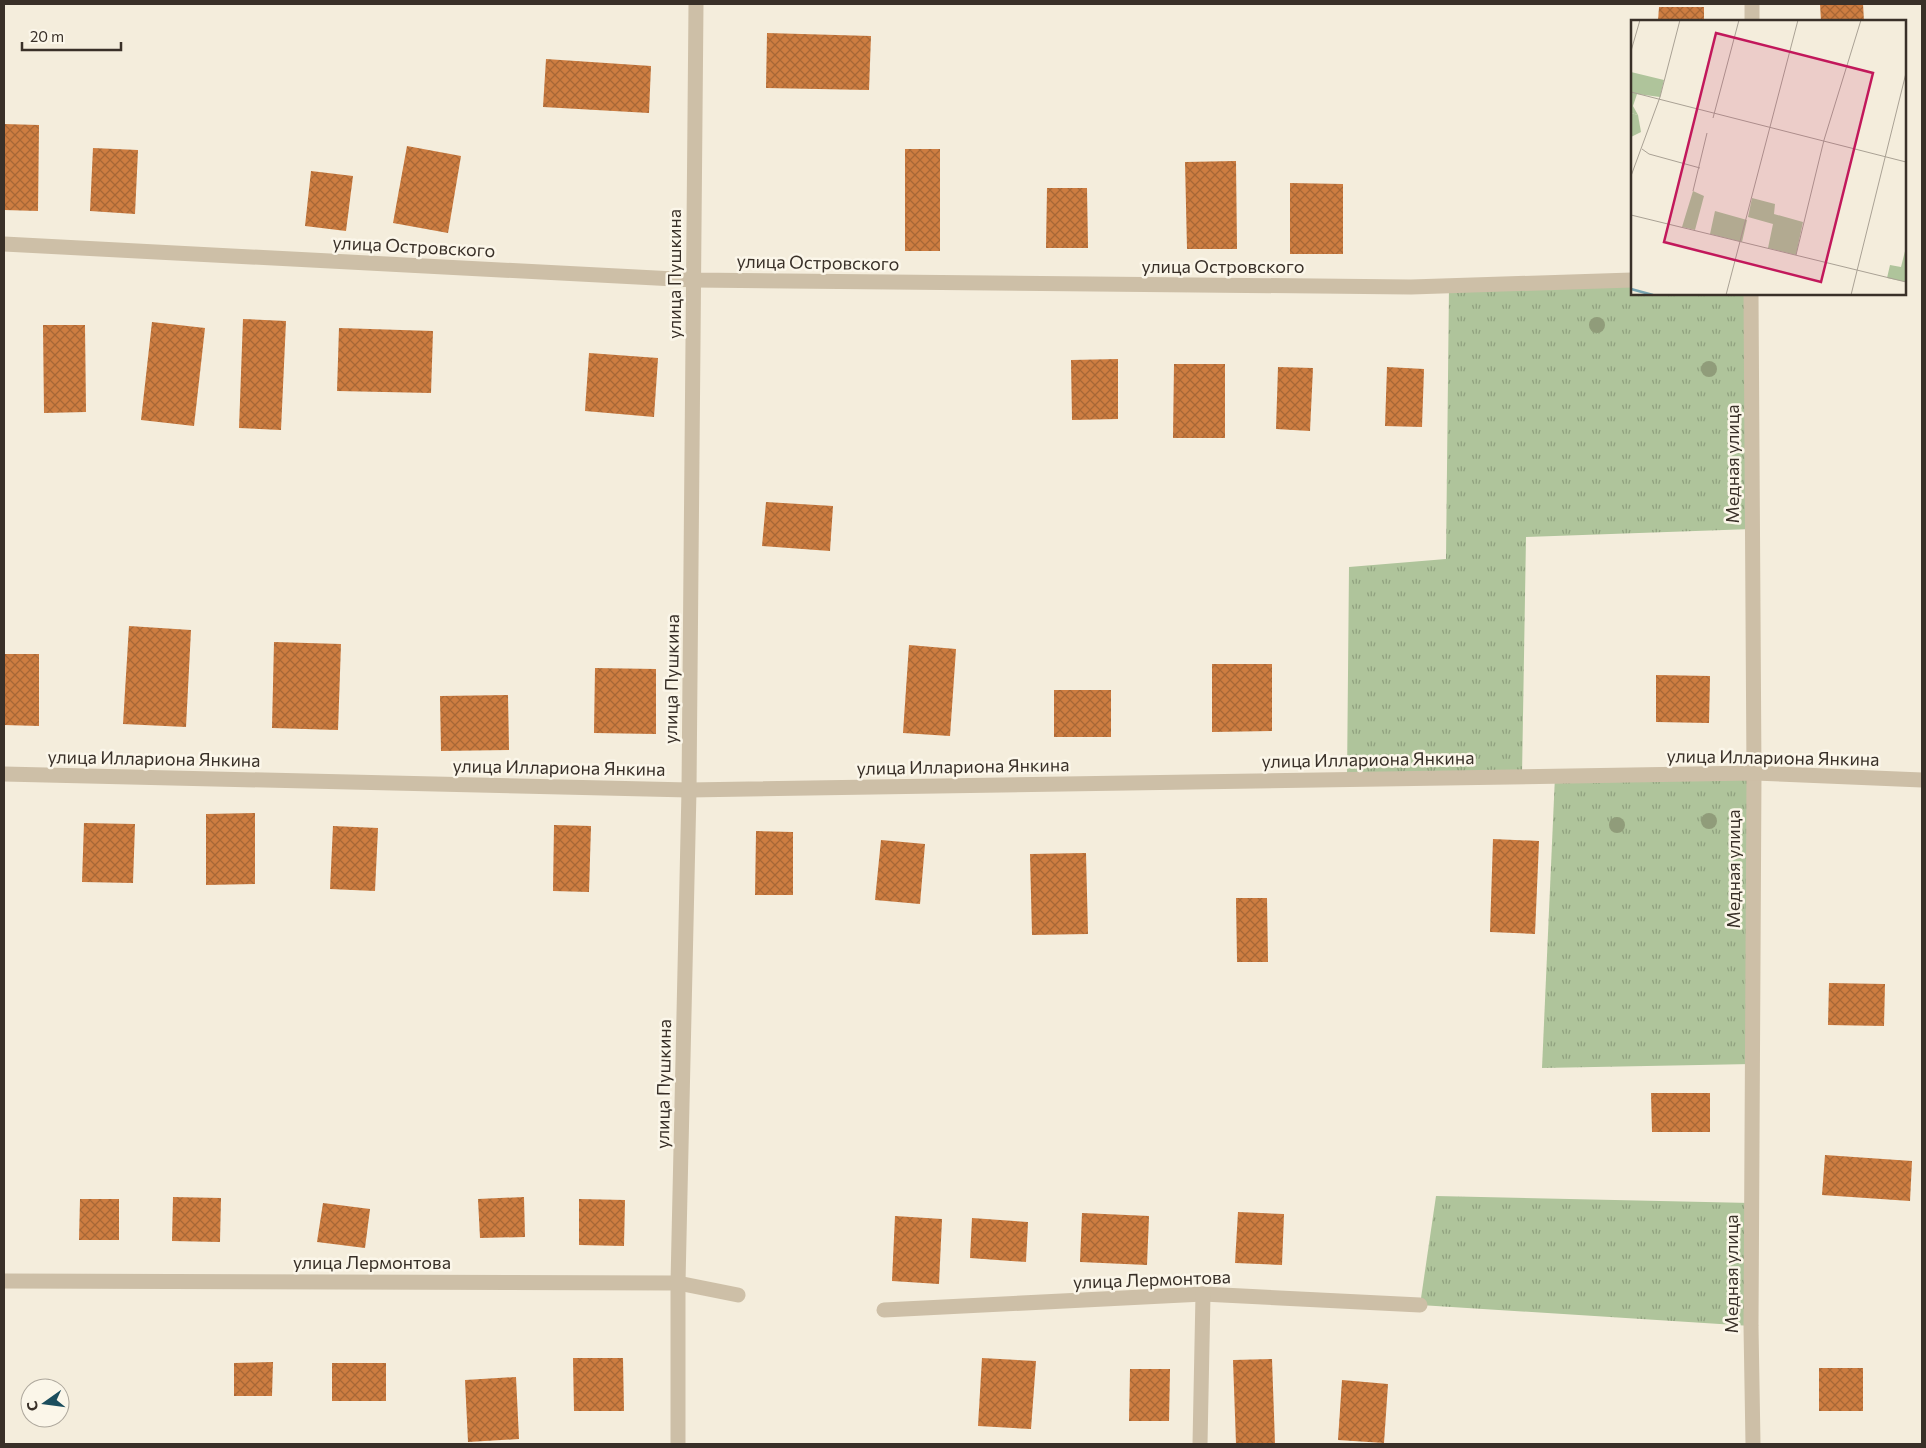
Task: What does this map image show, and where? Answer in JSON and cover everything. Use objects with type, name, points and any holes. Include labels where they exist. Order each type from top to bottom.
[{"type":"street","name":"улица Пушкина","points":[[678,1444],[678,1283],[689,790],[696,4]]},
{"type":"street","points":[[1752,4],[1752,20]]},
{"type":"street","name":"улица Островского","points":[[4,244],[694,280],[1411,287],[1631,280]]},
{"type":"street","name":"Медная улица","points":[[1751,295],[1754,773],[1752,1444]]},
{"type":"street","name":"улица Иллариона Янкина","points":[[4,774],[689,790],[1754,773],[1922,780]]},
{"type":"street","name":"улица Лермонтова","points":[[4,1282],[678,1283],[738,1294]]},
{"type":"street","points":[[1200,1444],[1203,1294]]},
{"type":"street","name":"улица Лермонтова","points":[[884,1310],[1203,1294],[1420,1305]]},
{"type":"green space","points":[[1631,280],[1631,295],[1751,295],[1752,529],[1526,537],[1522,776],[1347,779],[1349,567],[1446,559],[1449,286]]},
{"type":"green space","points":[[1754,773],[1752,1064],[1542,1068],[1555,776]]},
{"type":"green space","points":[[1436,1196],[1751,1203],[1751,1326],[1420,1305]]},
{"type":"building","points":[[1820,4],[1863,4],[1864,20],[1821,20]]},
{"type":"building","points":[[1659,7],[1704,7],[1704,20],[1658,20]]},
{"type":"building","points":[[767,33],[871,36],[869,90],[766,88]]},
{"type":"building","points":[[546,59],[651,66],[649,113],[543,107]]},
{"type":"building","points":[[4,124],[39,125],[38,211],[4,210]]},
{"type":"building","points":[[407,146],[461,156],[448,233],[393,223]]},
{"type":"building","points":[[93,148],[138,150],[135,214],[90,211]]},
{"type":"building","points":[[905,149],[940,149],[940,251],[905,251]]},
{"type":"building","points":[[1236,161],[1237,249],[1187,249],[1185,162]]},
{"type":"building","points":[[311,171],[353,176],[346,231],[305,226]]},
{"type":"building","points":[[1290,183],[1343,184],[1343,254],[1290,254]]},
{"type":"building","points":[[1047,188],[1087,188],[1088,248],[1046,248]]},
{"type":"building","points":[[243,319],[286,321],[281,430],[239,428]]},
{"type":"building","points":[[152,322],[205,328],[194,426],[141,420]]},
{"type":"building","points":[[43,325],[85,325],[86,412],[44,413]]},
{"type":"building","points":[[339,328],[433,331],[431,393],[337,391]]},
{"type":"building","points":[[589,353],[658,358],[654,417],[585,411]]},
{"type":"building","points":[[1118,359],[1118,419],[1072,420],[1071,360]]},
{"type":"building","points":[[1174,364],[1225,364],[1225,438],[1173,438]]},
{"type":"building","points":[[1278,367],[1313,368],[1310,431],[1276,429]]},
{"type":"building","points":[[1387,367],[1424,369],[1422,427],[1385,426]]},
{"type":"building","points":[[766,502],[833,506],[830,551],[762,546]]},
{"type":"building","points":[[129,626],[191,630],[186,727],[123,724]]},
{"type":"building","points":[[274,642],[341,644],[338,730],[272,728]]},
{"type":"building","points":[[909,645],[956,649],[950,736],[903,733]]},
{"type":"building","points":[[4,654],[39,654],[39,726],[4,725]]},
{"type":"building","points":[[1212,664],[1272,664],[1272,731],[1212,732]]},
{"type":"building","points":[[595,668],[656,669],[656,734],[594,733]]},
{"type":"building","points":[[1656,675],[1710,676],[1709,723],[1656,722]]},
{"type":"building","points":[[1054,690],[1111,690],[1111,737],[1054,737]]},
{"type":"building","points":[[508,695],[509,750],[441,751],[440,696]]},
{"type":"building","points":[[255,813],[255,884],[206,885],[206,814]]},
{"type":"building","points":[[84,823],[135,824],[133,883],[82,882]]},
{"type":"building","points":[[554,825],[591,826],[589,892],[553,891]]},
{"type":"building","points":[[333,826],[378,828],[375,891],[330,889]]},
{"type":"building","points":[[756,831],[793,832],[793,895],[755,895]]},
{"type":"building","points":[[1493,839],[1539,841],[1535,934],[1490,932]]},
{"type":"building","points":[[881,840],[925,844],[920,904],[875,900]]},
{"type":"building","points":[[1086,853],[1088,934],[1032,935],[1030,854]]},
{"type":"building","points":[[1236,898],[1267,898],[1268,962],[1237,962]]},
{"type":"building","points":[[1829,983],[1885,984],[1884,1026],[1828,1025]]},
{"type":"building","points":[[1651,1093],[1710,1093],[1710,1132],[1652,1132]]},
{"type":"building","points":[[1825,1155],[1912,1161],[1910,1201],[1822,1195]]},
{"type":"building","points":[[173,1197],[221,1198],[220,1242],[172,1241]]},
{"type":"building","points":[[524,1197],[525,1237],[480,1238],[478,1199]]},
{"type":"building","points":[[80,1199],[119,1199],[119,1240],[79,1240]]},
{"type":"building","points":[[579,1199],[625,1200],[624,1246],[579,1245]]},
{"type":"building","points":[[323,1203],[370,1209],[365,1248],[317,1242]]},
{"type":"building","points":[[1238,1212],[1284,1214],[1282,1265],[1235,1263]]},
{"type":"building","points":[[1082,1213],[1149,1216],[1147,1265],[1080,1262]]},
{"type":"building","points":[[895,1216],[942,1219],[939,1284],[892,1281]]},
{"type":"building","points":[[972,1218],[1028,1222],[1026,1262],[970,1258]]},
{"type":"building","points":[[573,1358],[623,1358],[624,1411],[574,1411]]},
{"type":"building","points":[[982,1358],[1036,1361],[1031,1429],[978,1426]]},
{"type":"building","points":[[1272,1359],[1275,1444],[1236,1444],[1233,1360]]},
{"type":"building","points":[[273,1362],[272,1396],[234,1396],[234,1363]]},
{"type":"building","points":[[332,1363],[386,1363],[386,1401],[332,1401]]},
{"type":"building","points":[[1819,1368],[1863,1368],[1863,1411],[1819,1411]]},
{"type":"building","points":[[1130,1369],[1170,1369],[1169,1421],[1129,1421]]},
{"type":"building","points":[[516,1377],[519,1439],[468,1442],[465,1380]]},
{"type":"building","points":[[1342,1380],[1388,1384],[1384,1443],[1338,1440]]}]
